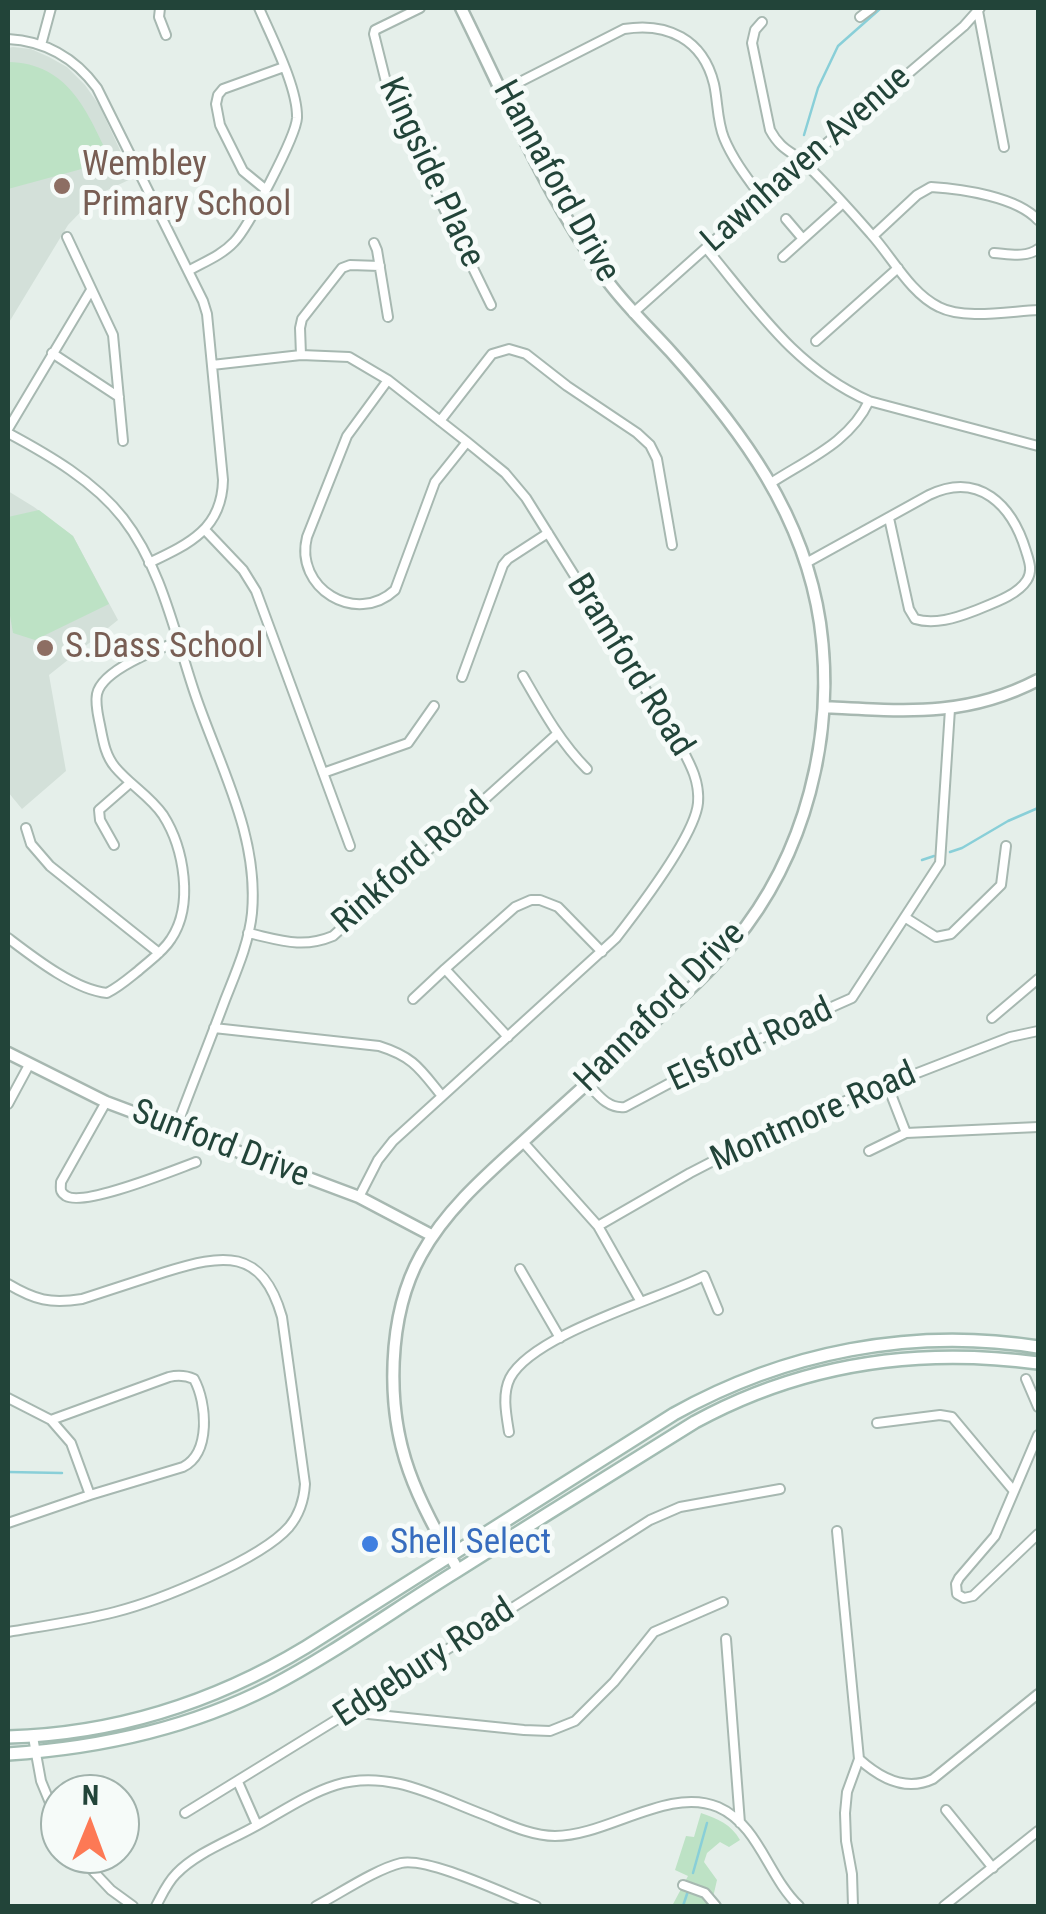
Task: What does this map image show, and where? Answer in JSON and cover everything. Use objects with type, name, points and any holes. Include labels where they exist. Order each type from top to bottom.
[{"type":"main road","points":[[8,1737],[94,1729],[136,1720],[210,1697],[248,1680],[674,1414],[766,1371],[888,1342],[976,1339],[1038,1347]]},
{"type":"main road","points":[[8,1754],[73,1749],[149,1733],[244,1699],[294,1674],[695,1422],[774,1386],[840,1368],[898,1358],[963,1356],[1038,1363]]},
{"type":"street","points":[[41,45],[51,8]]},
{"type":"street","points":[[160,8],[166,35]]},
{"type":"street","points":[[188,271],[236,240],[250,220],[296,125],[296,104],[284,66],[259,8]]},
{"type":"street","name":"Kingside Place","points":[[420,8],[376,30],[384,78],[390,98],[491,304]]},
{"type":"street","name":"Hannaford Drive","points":[[458,1570],[410,1474],[394,1397],[395,1344],[402,1304],[420,1257],[468,1195],[699,981],[753,918],[794,840],[814,777],[824,707],[820,623],[806,563],[772,483],[719,408],[610,284],[578,236],[461,8]]},
{"type":"street","points":[[860,16],[872,8]]},
{"type":"street","points":[[979,9],[1004,147]]},
{"type":"street","name":"Lawnhaven Avenue","points":[[633,312],[979,9]]},
{"type":"street","points":[[762,22],[752,42],[770,130],[781,146],[804,162],[843,203],[928,300],[964,313],[1038,310]]},
{"type":"street","points":[[502,91],[624,29],[662,29],[690,42],[701,53],[709,67],[724,140],[762,198]]},
{"type":"street","points":[[8,40],[41,45],[72,61],[97,88],[208,314],[223,490],[220,505],[205,530],[150,563]]},
{"type":"street","points":[[265,188],[243,171],[220,124],[216,104],[224,89],[284,66]]},
{"type":"street","points":[[873,236],[931,187],[1024,206],[1038,220]]},
{"type":"street","points":[[783,257],[843,203]]},
{"type":"street","points":[[786,219],[803,239]]},
{"type":"street","points":[[68,237],[113,334],[122,441]]},
{"type":"street","points":[[376,246],[386,313]]},
{"type":"street","points":[[706,248],[798,355],[844,390],[869,401],[1038,446]]},
{"type":"street","points":[[994,253],[1032,254],[1038,249]]},
{"type":"street","points":[[302,355],[302,320],[342,268],[380,266]]},
{"type":"street","points":[[816,340],[898,268]]},
{"type":"street","points":[[91,290],[8,431],[73,472],[107,500],[130,528],[150,563],[234,798],[251,860],[254,890],[244,951],[176,1128]]},
{"type":"street","points":[[440,421],[492,354],[509,348],[526,354],[650,445],[657,459],[672,545]]},
{"type":"street","points":[[52,352],[119,397]]},
{"type":"street","name":"Bramford Road","points":[[212,365],[302,355],[349,357],[388,380],[505,473],[548,533],[678,743],[696,779],[695,817],[636,912],[602,952],[384,1151],[358,1197]]},
{"type":"street","points":[[388,380],[346,436],[307,537],[306,566],[318,586],[332,596],[360,605],[387,598],[395,590],[435,482],[467,442]]},
{"type":"street","points":[[772,483],[845,436],[869,401]]},
{"type":"street","points":[[806,563],[939,490],[958,486],[985,493],[1014,520],[1030,575],[1021,587],[970,612],[932,622],[914,619],[889,518]]},
{"type":"street","points":[[205,530],[244,570],[256,591],[350,846]]},
{"type":"street","points":[[462,677],[503,565],[548,533]]},
{"type":"street","points":[[8,938],[38,961],[107,993],[169,944],[182,905],[182,864],[174,836],[166,819],[107,755],[97,694],[99,687],[133,659],[178,642]]},
{"type":"street","points":[[523,676],[557,734],[588,768]]},
{"type":"street","points":[[824,707],[950,709],[987,702],[1038,680]]},
{"type":"street","points":[[323,773],[408,742],[434,706]]},
{"type":"street","name":"Elsford Road","points":[[587,1084],[605,1102],[625,1108],[715,1058],[852,998],[942,858],[950,709]]},
{"type":"street","name":"Rinkford Road","points":[[248,933],[300,944],[334,936],[557,734]]},
{"type":"street","points":[[114,845],[100,820],[100,810],[130,783]]},
{"type":"street","points":[[26,828],[32,844],[50,866],[159,953]]},
{"type":"street","points":[[906,918],[941,938],[951,934],[1001,885],[1006,846]]},
{"type":"street","points":[[413,999],[515,906],[531,900],[558,907],[602,952]]},
{"type":"street","points":[[445,968],[508,1037]]},
{"type":"street","points":[[992,1018],[1038,979]]},
{"type":"street","points":[[214,1028],[379,1046],[402,1053],[442,1096]]},
{"type":"street","name":"Montmore Road","points":[[598,1226],[754,1138],[806,1114],[1010,1036],[1038,1030]]},
{"type":"street","name":"Sunford Drive","points":[[8,1053],[106,1102],[358,1197],[433,1236]]},
{"type":"street","points":[[8,1104],[29,1065]]},
{"type":"street","points":[[887,1084],[906,1133]]},
{"type":"street","points":[[106,1102],[61,1182],[65,1195],[96,1196],[196,1162]]},
{"type":"street","points":[[869,1151],[906,1133],[1038,1127]]},
{"type":"street","points":[[524,1142],[598,1226],[641,1302]]},
{"type":"street","points":[[8,1284],[43,1302],[64,1302],[203,1260],[230,1259],[263,1276],[276,1296],[282,1317],[305,1484],[304,1497],[290,1526],[230,1566],[184,1588],[116,1612],[8,1632]]},
{"type":"street","points":[[520,1269],[560,1338]]},
{"type":"street","points":[[509,1432],[505,1400],[512,1374],[560,1338],[704,1276],[718,1310]]},
{"type":"street","points":[[8,1523],[170,1472],[192,1462],[204,1434],[197,1384],[188,1376],[169,1377],[51,1420]]},
{"type":"street","points":[[1026,1379],[1038,1407]]},
{"type":"street","points":[[8,1398],[51,1420],[71,1443],[90,1495]]},
{"type":"street","points":[[877,1423],[952,1417],[1013,1490]]},
{"type":"street","points":[[1038,1434],[995,1536],[956,1584],[957,1594],[964,1598],[973,1596],[1038,1534]]},
{"type":"street","name":"Edgebury Road","points":[[185,1813],[650,1520],[680,1508],[780,1489]]},
{"type":"street","points":[[837,1531],[859,1759],[847,1792],[845,1813],[852,1906]]},
{"type":"street","points":[[974,1561],[992,1578]]},
{"type":"street","points":[[349,1712],[550,1731],[575,1721],[594,1704],[654,1632],[723,1602]]},
{"type":"street","points":[[726,1639],[740,1823]]},
{"type":"street","points":[[859,1759],[891,1780],[912,1785],[924,1783],[1038,1694]]},
{"type":"street","points":[[33,1736],[41,1774]]},
{"type":"street","points":[[156,1906],[167,1886],[196,1858],[332,1786],[377,1779],[410,1787],[538,1834],[554,1836],[581,1833],[661,1808],[700,1802],[723,1810],[740,1823],[799,1906]]},
{"type":"street","points":[[238,1782],[257,1826]]},
{"type":"street","points":[[946,1810],[993,1868]]},
{"type":"street","points":[[944,1906],[1038,1832]]},
{"type":"street","points":[[316,1906],[407,1862],[446,1871],[536,1906]]},
{"type":"street","points":[[96,1874],[133,1906]]},
{"type":"street","points":[[683,1885],[705,1892],[716,1906]]},
{"type":"shaded area","name":"Wembley Primary School","points":[[8,48],[49,57],[67,67],[85,85],[135,177],[97,195],[68,225],[8,324]]},
{"type":"shaded area","name":"S.Dass School","points":[[8,491],[73,536],[118,620],[49,675],[66,771],[22,809],[8,792]]},
{"type":"green space","points":[[8,62],[47,71],[62,81],[85,109],[111,161],[8,189]]},
{"type":"green space","points":[[39,510],[73,536],[109,604],[35,640],[13,633],[8,604],[8,517]]},
{"type":"green space","points":[[701,1813],[724,1823],[740,1840],[729,1847],[720,1842],[707,1853],[704,1862],[717,1880],[711,1906],[672,1906],[688,1876],[675,1870],[686,1836],[694,1837]]},
{"type":"waterway","points":[[804,135],[818,88],[838,46],[881,8]]},
{"type":"waterway","points":[[950,852],[1038,808]]},
{"type":"waterway","points":[[922,860],[934,856]]},
{"type":"waterway","points":[[8,1472],[62,1473]]},
{"type":"waterway","points":[[693,1873],[707,1823]]},
{"type":"waterway","points":[[683,1906],[688,1891]]},
{"type":"place","name":"Wembley Primary School","points":[[62,186]]},
{"type":"place","name":"S.Dass School","points":[[45,648]]},
{"type":"place","name":"Shell Select","points":[[370,1544]]}]
